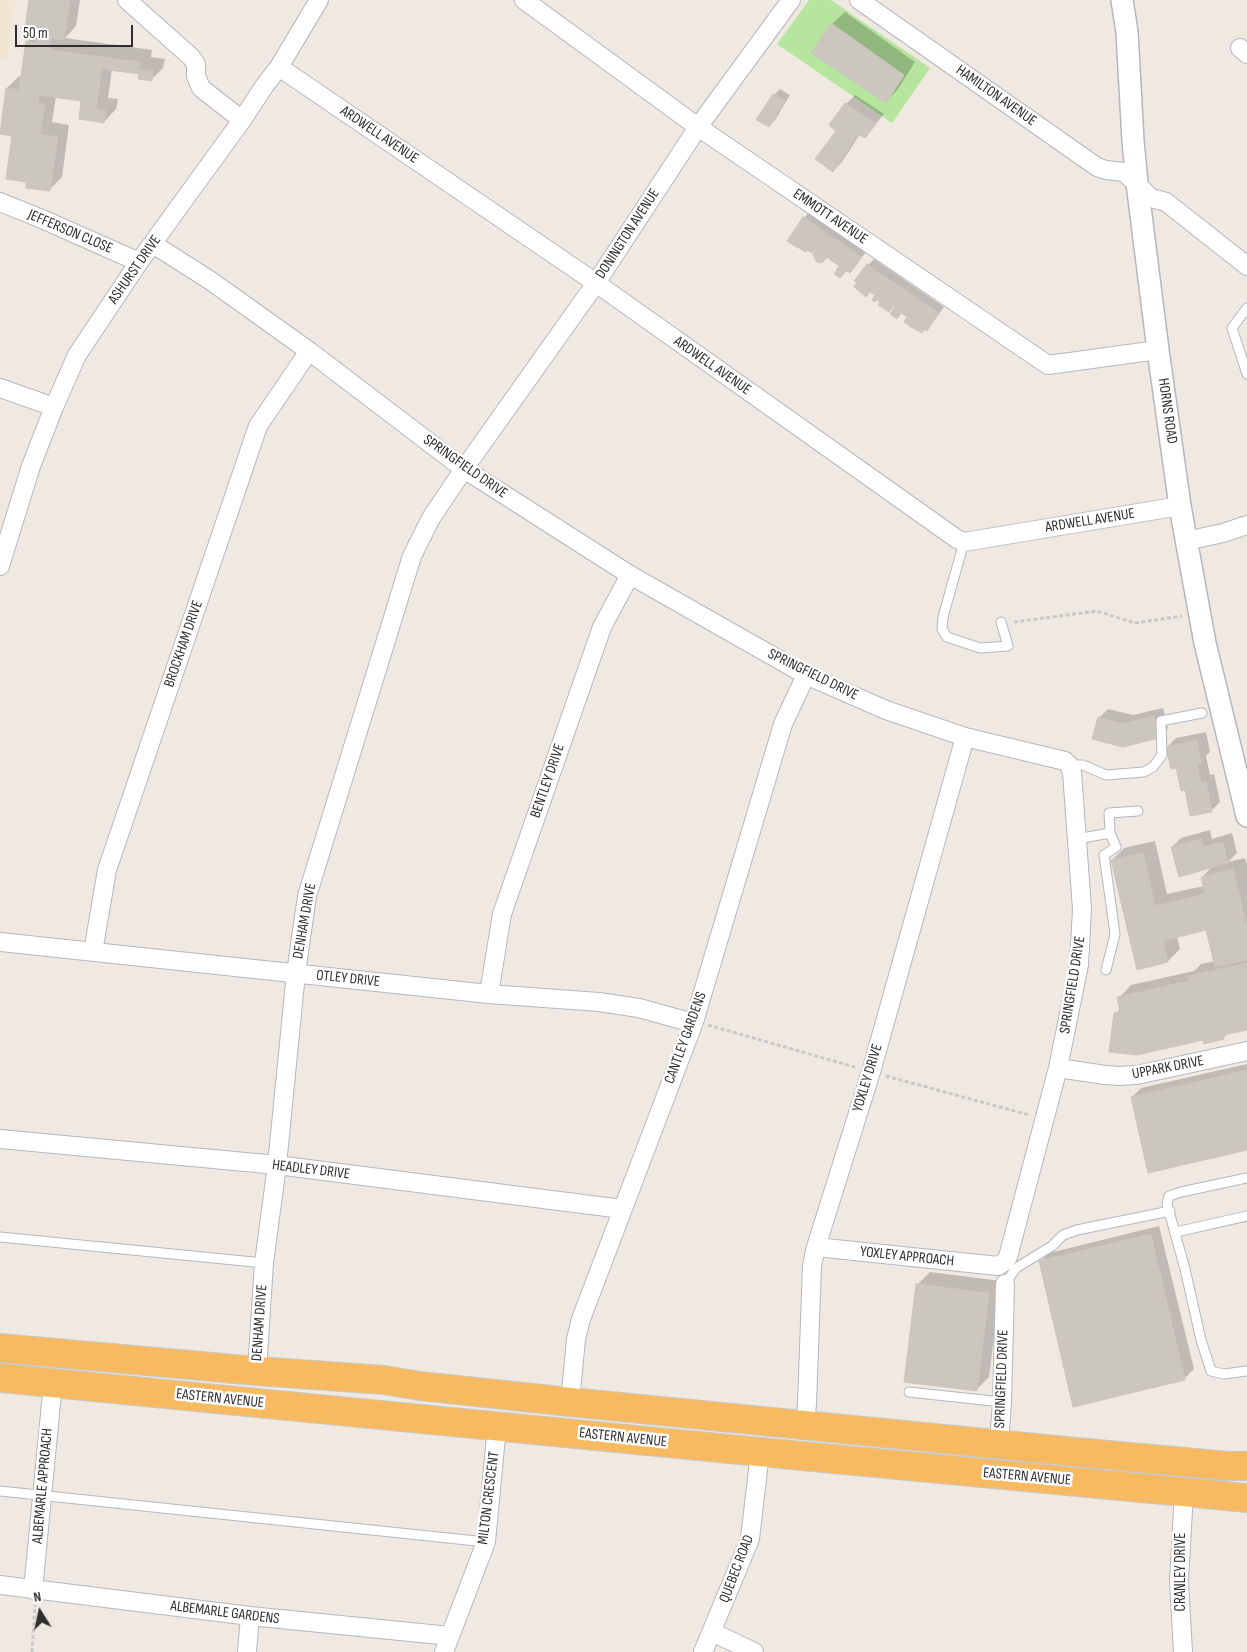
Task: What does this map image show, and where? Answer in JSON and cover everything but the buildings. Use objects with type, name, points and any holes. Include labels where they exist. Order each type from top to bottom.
[{"type":"highway","name":"EASTERN AVENUE","points":[[0,1348],[257,1371],[384,1380],[420,1386],[570,1402],[1241,1468]]},
{"type":"highway","name":"EASTERN AVENUE","points":[[0,1378],[1247,1498]]},
{"type":"street","points":[[127,0],[191,57],[196,64],[196,76],[201,88],[242,120]]},
{"type":"street","name":"ASHURST DRIVE","points":[[0,566],[31,466],[54,407],[78,355],[139,262],[279,67],[319,0]]},
{"type":"street","name":"EMMOTT AVENUE","points":[[524,0],[698,127],[1048,365],[1158,350]]},
{"type":"street","name":"DONINGTON AVENUE","points":[[464,468],[596,284],[698,127],[791,0]]},
{"type":"street","name":"HAMILTON AVENUE","points":[[859,0],[1097,167],[1124,172],[1151,198],[1166,202],[1247,266]]},
{"type":"street","name":"HORNS ROAD","points":[[1122,0],[1127,32],[1137,183],[1180,506],[1205,643],[1246,806]]},
{"type":"street","name":"ARDWELL AVENUE","points":[[279,67],[596,284],[956,539],[964,542],[1180,506]]},
{"type":"street","name":"JEFFERSON CLOSE","points":[[0,202],[139,262]]},
{"type":"street","name":"SPRINGFIELD DRIVE","points":[[153,244],[211,281],[309,351],[464,468],[630,575],[806,674],[886,710],[965,737],[1065,761],[1069,765],[1072,772],[1082,910],[1079,966],[1058,1068],[1008,1257],[998,1266]]},
{"type":"street","name":"BROCKHAM DRIVE","points":[[93,952],[107,870],[258,426],[309,351]]},
{"type":"street","points":[[0,388],[54,407]]},
{"type":"street","name":"DENHAM DRIVE","points":[[257,1371],[264,1263],[277,1165],[296,973],[307,896],[412,556],[431,518],[464,468]]},
{"type":"street","points":[[1186,541],[1223,533],[1247,524]]},
{"type":"street","name":"BENTLEY DRIVE","points":[[489,994],[502,914],[602,627],[630,575]]},
{"type":"street","name":"CANTLEY GARDENS","points":[[570,1402],[576,1339],[581,1319],[693,1023],[782,724],[806,674]]},
{"type":"street","name":"YOXLEY DRIVE","points":[[805,1425],[812,1266],[816,1247],[871,1072],[965,737]]},
{"type":"street","name":"OTLEY DRIVE","points":[[0,942],[489,994],[600,1002],[639,1008],[693,1023]]},
{"type":"street","name":"UPPARK DRIVE","points":[[1058,1068],[1119,1076],[1137,1076],[1247,1051]]},
{"type":"street","name":"HEADLEY DRIVE","points":[[0,1139],[277,1165],[622,1209]]},
{"type":"street","name":"YOXLEY APPROACH","points":[[816,1247],[998,1266]]},
{"type":"street","name":"SPRINGFIELD DRIVE","points":[[999,1443],[1005,1284]]},
{"type":"street","name":"ALBEMARLE APPROACH","points":[[35,1590],[53,1383]]},
{"type":"street","name":"MILTON CRESCENT","points":[[447,1644],[486,1542],[497,1426]]},
{"type":"street","name":"QUEBEC ROAD","points":[[703,1652],[750,1540],[760,1452]]},
{"type":"street","name":"CRANLEY DRIVE","points":[[1184,1492],[1179,1580],[1184,1652]]},
{"type":"street","name":"ALBEMARLE GARDENS","points":[[0,1586],[250,1616],[447,1644]]},
{"type":"street","points":[[247,1652],[250,1616]]},
{"type":"street","points":[[712,1632],[754,1652]]},
{"type":"lane","points":[[1247,308],[1232,328],[1247,374]]},
{"type":"lane","points":[[964,542],[943,617],[942,628],[947,637],[980,648],[1008,646],[1001,622]]},
{"type":"lane","points":[[1069,765],[1083,765],[1106,775],[1144,772],[1153,767],[1162,755],[1161,721],[1202,713]]},
{"type":"lane","points":[[1106,970],[1115,934],[1104,856],[1116,847],[1110,833],[1109,814],[1138,811]]},
{"type":"lane","points":[[1077,839],[1110,833]]},
{"type":"lane","points":[[1247,1178],[1181,1192],[1169,1196],[1167,1204],[1176,1232],[1201,1340],[1211,1371],[1224,1374],[1247,1372]]},
{"type":"lane","points":[[1005,1284],[1016,1268],[1052,1246],[1063,1235],[1077,1230],[1170,1211]]},
{"type":"lane","points":[[1176,1232],[1247,1216]]},
{"type":"lane","points":[[0,1237],[264,1263]]},
{"type":"lane","points":[[909,1392],[1002,1402]]},
{"type":"lane","points":[[0,1491],[486,1542]]},
{"type":"path","points":[[1004,632],[1010,623],[1097,611],[1135,623],[1200,613]]},
{"type":"path","points":[[32,1652],[35,1590]]},
{"type":"shaded area","points":[[0,0],[15,0],[8,60],[0,60]]},
{"type":"green space","points":[[809,0],[831,0],[930,68],[892,123],[777,44]]}]
